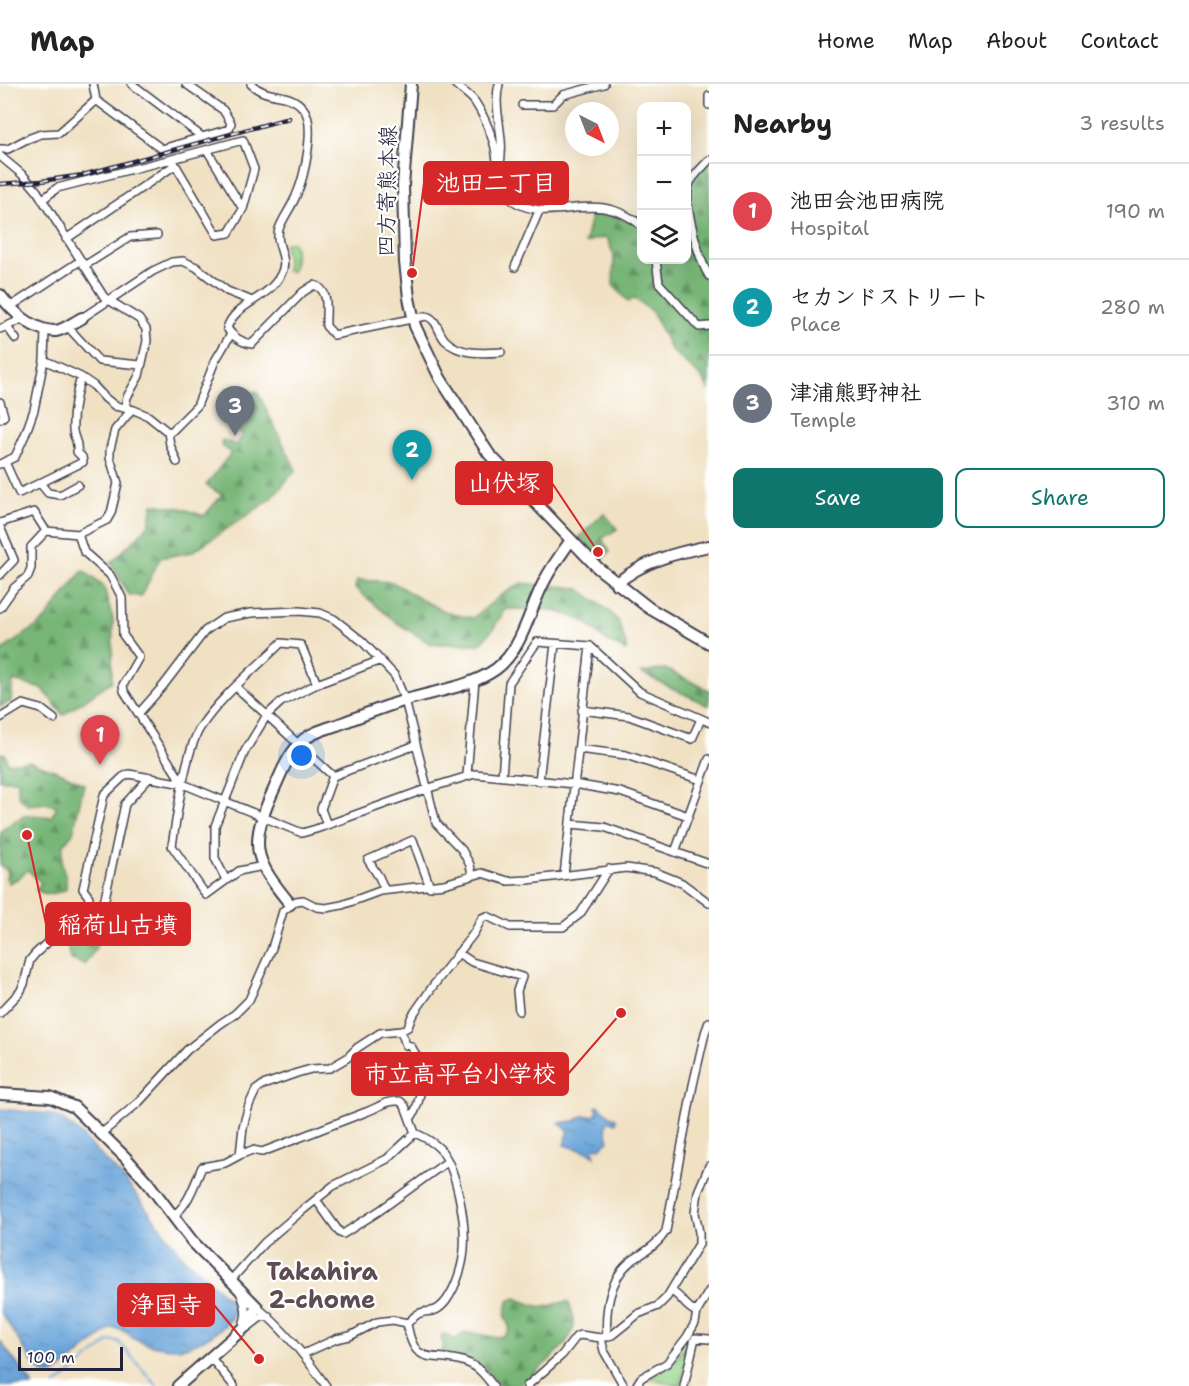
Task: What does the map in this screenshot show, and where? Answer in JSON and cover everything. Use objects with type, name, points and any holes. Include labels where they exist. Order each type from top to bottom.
[{"type":"street","points":[[93,84],[96,100],[162,149],[229,129],[231,123],[223,110],[186,84]]},
{"type":"street","points":[[132,84],[201,136]]},
{"type":"street","points":[[250,84],[258,91],[268,95],[296,100],[305,110],[310,129],[304,175],[278,235],[284,267],[282,273],[268,291],[258,300],[252,301],[237,312],[231,319],[227,328],[231,334],[252,344],[303,292],[318,285],[324,292],[326,326],[334,335],[430,317],[446,341],[459,348],[471,352],[501,352]]},
{"type":"street","name":"四方寄熊本線","points":[[411,84],[403,221],[405,262],[418,333],[440,378],[489,454],[571,540],[616,584],[649,608],[709,643]]},
{"type":"street","points":[[454,84],[475,102],[494,143],[498,169],[508,198],[539,211],[588,206],[604,207],[623,213],[637,223]]},
{"type":"street","points":[[498,169],[502,158],[497,96],[499,84]]},
{"type":"street","points":[[522,105],[553,105],[563,94],[604,84]]},
{"type":"street","points":[[709,96],[709,105]]},
{"type":"street","points":[[0,149],[8,149],[41,134],[59,133],[96,100]]},
{"type":"street","points":[[42,200],[57,188],[174,162],[243,140],[254,169],[243,209],[229,233],[216,235],[174,162]]},
{"type":"street","points":[[207,150],[243,209]]},
{"type":"street","points":[[0,156],[24,176],[42,200],[107,301],[144,324],[148,334],[139,376],[127,397],[127,417],[115,430],[110,449],[110,458],[118,483],[111,513],[107,520],[78,534],[46,531]]},
{"type":"street","points":[[709,160],[689,183],[688,191],[692,228],[703,267],[709,276]]},
{"type":"street","points":[[66,239],[174,162]]},
{"type":"street","points":[[515,267],[539,211]]},
{"type":"street","points":[[10,307],[130,237],[158,235]]},
{"type":"street","points":[[0,295],[22,318],[45,330],[58,331],[153,271],[172,262],[183,261],[201,270],[232,294],[252,301]]},
{"type":"street","points":[[657,264],[659,283],[667,294],[699,327],[709,326]]},
{"type":"street","points":[[16,339],[3,328],[22,318]]},
{"type":"street","points":[[67,326],[99,362],[141,365]]},
{"type":"street","points":[[45,330],[44,360],[34,410],[15,457],[3,463],[19,493],[83,462],[77,452],[78,443],[72,433],[76,395],[81,377]]},
{"type":"street","points":[[168,432],[172,431],[197,406],[215,361],[231,334]]},
{"type":"street","points":[[44,360],[81,377],[115,406],[148,416],[168,432],[170,445],[177,462]]},
{"type":"street","points":[[0,402],[4,412],[4,416],[0,419]]},
{"type":"street","points":[[40,483],[48,493],[54,495],[60,495],[78,485]]},
{"type":"street","points":[[0,522],[34,512],[46,531]]},
{"type":"street","points":[[0,527],[14,560],[0,575]]},
{"type":"street","points":[[0,608],[14,588],[28,576],[31,568],[31,547],[46,531]]},
{"type":"street","points":[[78,534],[84,552],[110,575],[122,598],[123,635],[140,657],[123,685],[124,691],[183,784]]},
{"type":"street","points":[[290,904],[263,866],[258,851],[257,834],[285,764],[299,744],[310,735],[405,700],[475,680],[495,669],[512,654],[546,578],[571,540]]},
{"type":"street","points":[[616,584],[631,572],[666,556],[709,546]]},
{"type":"street","points":[[139,713],[205,631],[215,623],[235,615],[299,611],[320,613],[334,619],[353,633],[396,676],[405,700],[436,823],[462,850],[472,874]]},
{"type":"street","points":[[502,777],[509,683],[537,642],[590,646],[640,692],[709,722]]},
{"type":"street","points":[[263,866],[238,871],[206,896],[172,846],[183,784],[199,730],[216,708],[281,643],[301,645],[317,684]]},
{"type":"street","points":[[539,781],[555,644]]},
{"type":"street","points":[[564,875],[590,646]]},
{"type":"street","points":[[226,880],[215,858],[215,826],[245,751],[267,715],[281,702],[317,684],[381,660]]},
{"type":"street","points":[[467,775],[475,680]]},
{"type":"street","points":[[236,687],[333,776]]},
{"type":"street","points":[[0,718],[22,704],[41,709],[54,719]]},
{"type":"street","points":[[582,710],[629,716],[692,739],[701,719]]},
{"type":"street","points":[[327,825],[321,809],[333,776],[416,745]]},
{"type":"street","points":[[578,749],[626,755],[701,780]]},
{"type":"street","points":[[675,852],[709,759]]},
{"type":"street","points":[[0,1013],[20,992],[30,960],[50,940],[65,918],[88,904],[90,897],[83,890],[104,795],[129,774],[183,784],[302,833],[467,775],[574,784],[620,792],[688,816]]},
{"type":"street","points":[[104,903],[124,804],[150,777]]},
{"type":"street","points":[[570,824],[604,827],[709,864]]},
{"type":"street","points":[[385,890],[368,860],[413,840],[430,886]]},
{"type":"street","points":[[240,1155],[246,1116],[256,1090],[263,1085],[297,1073],[311,1069],[330,1068],[380,1033],[401,1031],[408,1026],[433,986],[474,933],[482,918],[487,916],[510,927],[563,927],[580,914],[609,868]]},
{"type":"street","points":[[102,1133],[138,1102],[187,1050],[235,1014],[249,1000],[272,948],[284,911],[290,904],[303,900],[317,907],[342,905],[385,890],[444,884],[472,874],[482,873],[508,881],[546,879],[609,868],[634,868],[655,872],[682,883],[709,903]]},
{"type":"street","points":[[458,953],[472,962],[522,977],[517,991],[519,1011]]},
{"type":"street","points":[[624,1386],[604,1351],[606,1310],[611,1292],[623,1269],[657,1244],[666,1231],[693,1085],[709,1022]]},
{"type":"street","points":[[401,1031],[405,1045],[411,1046],[419,1062],[421,1074],[417,1107],[410,1119]]},
{"type":"street","points":[[0,1094],[50,1097],[74,1107],[102,1133],[148,1183],[201,1251],[240,1291],[269,1316],[303,1354],[326,1386]]},
{"type":"street","points":[[173,1216],[187,1202],[202,1167],[225,1163],[252,1150],[262,1152],[339,1121],[368,1112],[390,1100],[400,1101],[405,1106],[415,1133],[427,1138],[439,1148],[448,1161],[458,1194],[463,1228],[464,1250],[460,1270],[447,1299],[438,1309],[418,1314],[407,1323],[386,1320],[377,1322],[350,1336],[336,1339],[303,1354]]},
{"type":"street","points":[[230,1281],[264,1244],[333,1186],[387,1159],[415,1133]]},
{"type":"street","points":[[316,1201],[343,1234],[448,1161]]},
{"type":"street","points":[[527,1386],[562,1355],[576,1337],[580,1335],[604,1338],[622,1329],[646,1309],[662,1303],[699,1244],[695,1213],[698,1192],[709,1166]]},
{"type":"street","points":[[237,1334],[246,1315],[246,1307],[240,1291]]},
{"type":"street","points":[[671,1291],[676,1293],[689,1309],[697,1312]]},
{"type":"street","points":[[684,1386],[697,1312],[709,1291]]},
{"type":"street","points":[[182,1385],[245,1327],[258,1307]]},
{"type":"street","points":[[237,1334],[261,1317],[269,1316]]},
{"type":"street","points":[[407,1323],[411,1339],[420,1354],[472,1364],[483,1372],[493,1386]]},
{"type":"street","points":[[691,1337],[709,1339]]},
{"type":"street","points":[[636,1386],[641,1378],[667,1363],[691,1337]]},
{"type":"street","points":[[211,1358],[234,1386]]},
{"type":"green space","points":[[709,157],[709,391],[701,377],[671,350],[652,312],[634,298],[629,302],[613,285],[614,256],[607,238],[585,243],[591,215],[598,214],[637,221],[637,264],[691,264],[691,169]]},
{"type":"green space","points":[[293,242],[295,257],[291,272],[286,271],[284,244]]},
{"type":"green space","points":[[257,391],[296,470],[270,500],[192,552],[160,558],[141,597],[128,594],[111,563],[149,525],[153,504],[181,508],[204,516],[222,495],[206,485],[231,453],[221,445],[222,440],[237,445],[243,434],[224,422],[228,409],[244,395]]},
{"type":"green space","points":[[604,513],[617,529],[602,539],[610,552],[602,560],[579,537]]},
{"type":"green space","points":[[83,570],[104,587],[113,619],[112,681],[63,715],[43,689],[13,681],[11,701],[0,707],[0,655],[5,648],[44,621]]},
{"type":"green space","points":[[357,580],[392,582],[451,614],[473,618],[500,596],[521,583],[578,588],[610,612],[618,621],[626,644],[626,651],[606,641],[584,621],[553,610],[506,609],[480,644],[431,644],[397,623],[355,588]]},
{"type":"green space","points":[[665,669],[709,690],[709,706],[641,673]]},
{"type":"green space","points":[[0,753],[5,754],[8,763],[29,761],[84,784],[73,833],[63,845],[62,865],[66,877],[66,889],[51,894],[36,890],[41,883],[28,870],[9,883],[6,878],[7,871],[0,865],[1,831],[24,816],[51,817],[57,807],[46,803],[27,805],[18,795],[18,780],[0,780]]},
{"type":"green space","points":[[82,921],[101,926],[96,948],[85,965],[70,959],[67,943],[63,937],[69,929]]},
{"type":"green space","points":[[516,1298],[541,1307],[568,1302],[574,1322],[572,1333],[567,1341],[544,1365],[521,1384],[499,1386],[488,1372],[474,1361],[442,1351],[443,1334],[456,1339],[466,1333],[504,1337],[510,1329],[505,1317],[508,1301]]},
{"type":"green space","points":[[689,1344],[681,1386],[647,1379],[668,1368]]},
{"type":"water","points":[[599,1106],[610,1116],[616,1118],[616,1123],[607,1122],[609,1141],[600,1148],[595,1147],[593,1150],[595,1156],[564,1145],[569,1131],[559,1123],[575,1121],[583,1116],[594,1116],[598,1112],[596,1107]]},
{"type":"water","points":[[0,1109],[49,1114],[75,1129],[124,1179],[183,1257],[229,1299],[233,1308],[228,1322],[202,1341],[176,1348],[145,1343],[121,1330],[111,1328],[58,1372],[43,1374],[33,1363],[0,1311]]},
{"type":"water","points":[[0,1341],[30,1381],[33,1386],[0,1386]]},
{"type":"waterway","points":[[55,1386],[110,1341],[118,1341],[157,1386]]},
{"type":"railway","points":[[0,184],[83,175],[289,118]]},
{"type":"place","name":"池田二丁目","points":[[412,273]]},
{"type":"place","name":"津浦熊野神社","points":[[235,436]]},
{"type":"place","name":"セカンドストリート","points":[[412,480]]},
{"type":"place","name":"山伏塚","points":[[598,552]]},
{"type":"place","name":"池田会池田病院","points":[[100,765]]},
{"type":"place","name":"稲荷山古墳","points":[[27,835]]},
{"type":"place","name":"市立高平台小学校","points":[[621,1013]]},
{"type":"place","name":"浄国寺","points":[[259,1359]]},
{"type":"district","name":"Takahira 2-chome","points":[[322,1286]]}]
